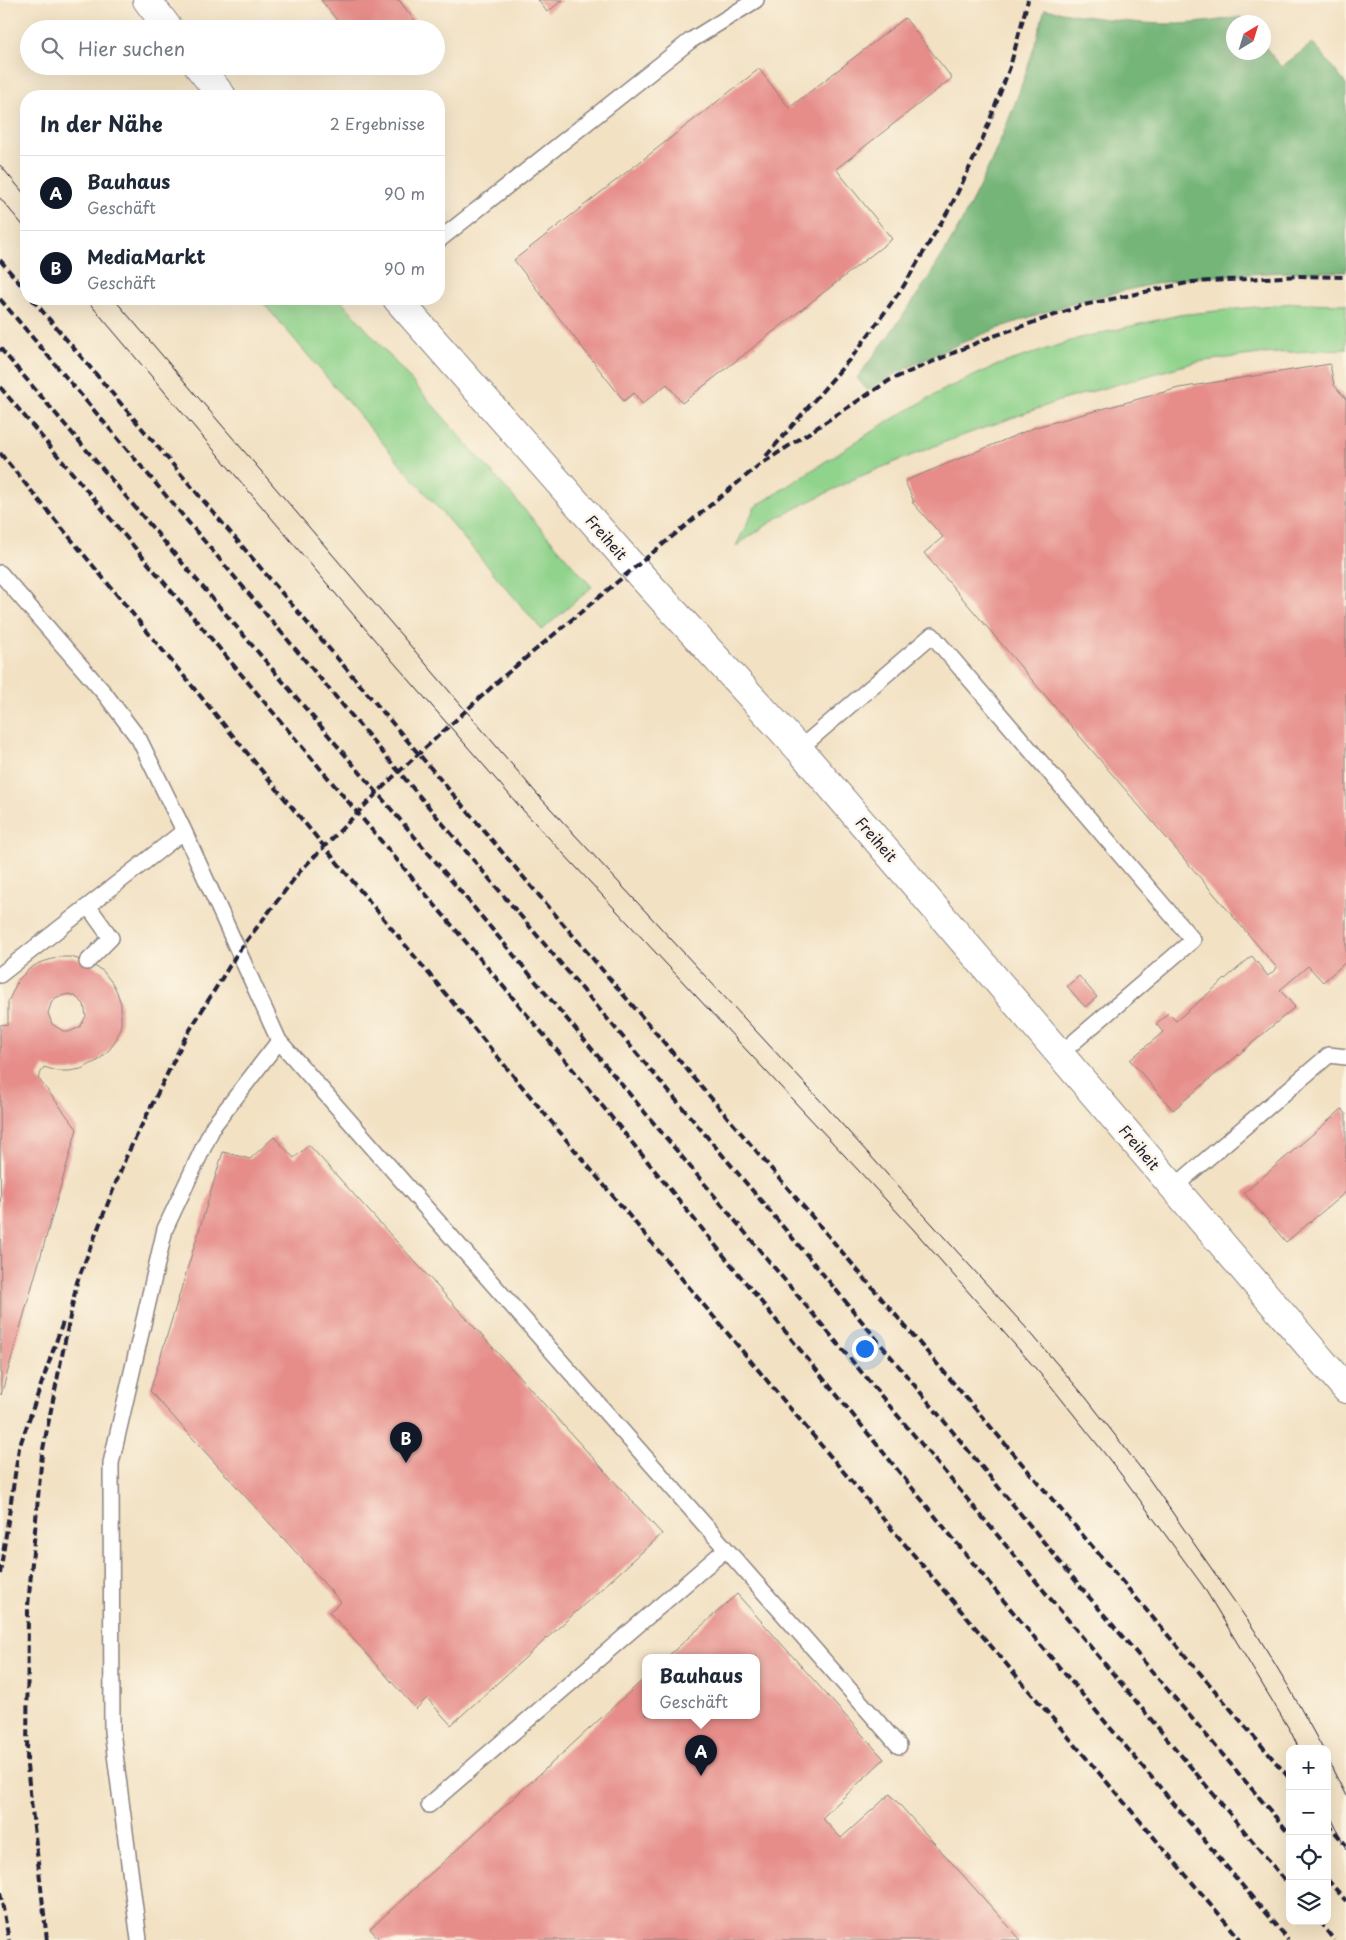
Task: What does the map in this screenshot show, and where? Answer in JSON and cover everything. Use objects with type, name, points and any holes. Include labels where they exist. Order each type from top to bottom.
[{"type":"street","points":[[147,0],[162,20]]},
{"type":"street","points":[[205,75],[217,90]]},
{"type":"street","name":"Freiheit","points":[[402,305],[634,568],[800,749],[1346,1388]]},
{"type":"lane","points":[[445,235],[690,40],[756,0]]},
{"type":"lane","points":[[0,573],[105,694],[138,739],[184,831],[279,1041],[899,1746]]},
{"type":"lane","points":[[800,749],[932,636],[945,650],[1193,940],[1061,1053]]},
{"type":"lane","points":[[0,975],[184,831]]},
{"type":"lane","points":[[88,906],[111,938],[88,962]]},
{"type":"lane","points":[[139,1940],[112,1732],[111,1463],[165,1229],[214,1125],[279,1041]]},
{"type":"lane","points":[[1174,1187],[1329,1055],[1346,1056]]},
{"type":"lane","points":[[429,1805],[726,1548]]},
{"type":"green space","points":[[1045,9],[1112,20],[1163,24],[1195,23],[1226,19],[1226,60],[1271,60],[1271,54],[1281,67],[1313,43],[1346,84],[1346,272],[1277,272],[1197,277],[1108,294],[1024,319],[983,334],[943,351],[867,390],[857,378],[931,274],[968,210],[1006,126],[1037,39]]},
{"type":"green space","points":[[1293,303],[1346,304],[1346,349],[1260,354],[1196,362],[1062,400],[942,443],[856,478],[777,518],[736,546],[755,507],[882,425],[945,389],[998,365],[1080,338],[1179,315]]},
{"type":"green space","points":[[265,305],[345,305],[592,587],[542,630]]},
{"type":"building","points":[[321,0],[399,0],[414,20],[337,20]]},
{"type":"building","points":[[538,0],[563,0],[547,12]]},
{"type":"building","points":[[905,18],[952,78],[836,169],[892,239],[682,403],[667,384],[642,404],[634,393],[624,401],[514,260],[759,69],[789,108]]},
{"type":"building","points":[[1330,364],[1334,385],[1346,399],[1346,962],[1323,982],[1308,966],[1280,990],[1295,1007],[1173,1110],[1130,1060],[1163,1032],[1156,1024],[1168,1013],[1176,1021],[1252,956],[1268,976],[1277,968],[924,553],[943,537],[912,502],[914,502],[905,481],[1036,427],[1179,388]]},
{"type":"building","points":[[59,957],[71,957],[87,962],[103,971],[117,992],[121,1004],[121,1024],[117,1038],[110,1049],[99,1060],[81,1069],[69,1071],[57,1071],[44,1067],[38,1078],[77,1129],[1,1395],[0,1025],[8,1024],[8,1002],[18,980],[29,969],[39,963]],"holes":[[[69,994],[75,996],[84,1004],[86,1016],[80,1027],[69,1032],[63,1031],[52,1024],[48,1013],[52,1001],[57,997]]]},
{"type":"building","points":[[1079,976],[1097,997],[1085,1007],[1067,986]]},
{"type":"building","points":[[1342,1109],[1346,1114],[1346,1192],[1286,1242],[1244,1193]]},
{"type":"building","points":[[274,1137],[294,1158],[309,1145],[662,1534],[451,1725],[427,1698],[416,1709],[329,1612],[341,1602],[150,1391],[223,1152],[250,1159]]},
{"type":"building","points":[[737,1594],[884,1759],[822,1818],[841,1838],[890,1794],[1021,1940],[380,1940],[370,1929],[642,1681],[642,1719],[760,1719],[760,1654],[670,1654]]},
{"type":"tram line","points":[[0,165],[20,189]]},
{"type":"tram line","points":[[0,198],[20,222]]},
{"type":"tram line","points":[[91,305],[390,658],[521,808],[913,1229],[1051,1386],[1120,1473],[1203,1586],[1297,1745]]},
{"type":"tram line","points":[[119,305],[538,795],[829,1110],[1029,1331],[1087,1399],[1149,1479],[1255,1631],[1321,1745]]},
{"type":"tram line","points":[[1331,1766],[1346,1796]]},
{"type":"tram line","points":[[1331,1817],[1346,1849]]},
{"type":"railway","points":[[766,456],[856,352],[903,287],[951,206],[980,146],[1010,67],[1028,0]]},
{"type":"railway","points":[[0,260],[20,284]]},
{"type":"railway","points":[[47,1940],[27,1766],[28,1606],[42,1454],[77,1282],[126,1157],[185,1038],[238,952],[301,870],[391,779],[504,676],[758,466],[890,380],[988,338],[1084,305],[1192,282],[1300,276],[1346,277]]},
{"type":"railway","points":[[0,299],[822,1273],[1089,1597],[1286,1829]]},
{"type":"railway","points":[[37,305],[1286,1774]]},
{"type":"railway","points":[[0,348],[441,868],[1286,1881]]},
{"type":"railway","points":[[0,387],[570,1066],[1003,1600],[1288,1940]]},
{"type":"railway","points":[[0,453],[650,1241],[1241,1940]]},
{"type":"railway","points":[[0,1574],[19,1448],[63,1322]]},
{"type":"railway","points":[[1331,1828],[1346,1845]]},
{"type":"railway","points":[[1328,1880],[1346,1901]]},
{"type":"railway","points":[[0,1892],[9,1940]]},
{"type":"railway","points":[[1322,1925],[1334,1940]]},
{"type":"place","name":"MediaMarkt","points":[[406,1463]]},
{"type":"place","name":"Bauhaus","points":[[701,1776]]}]
